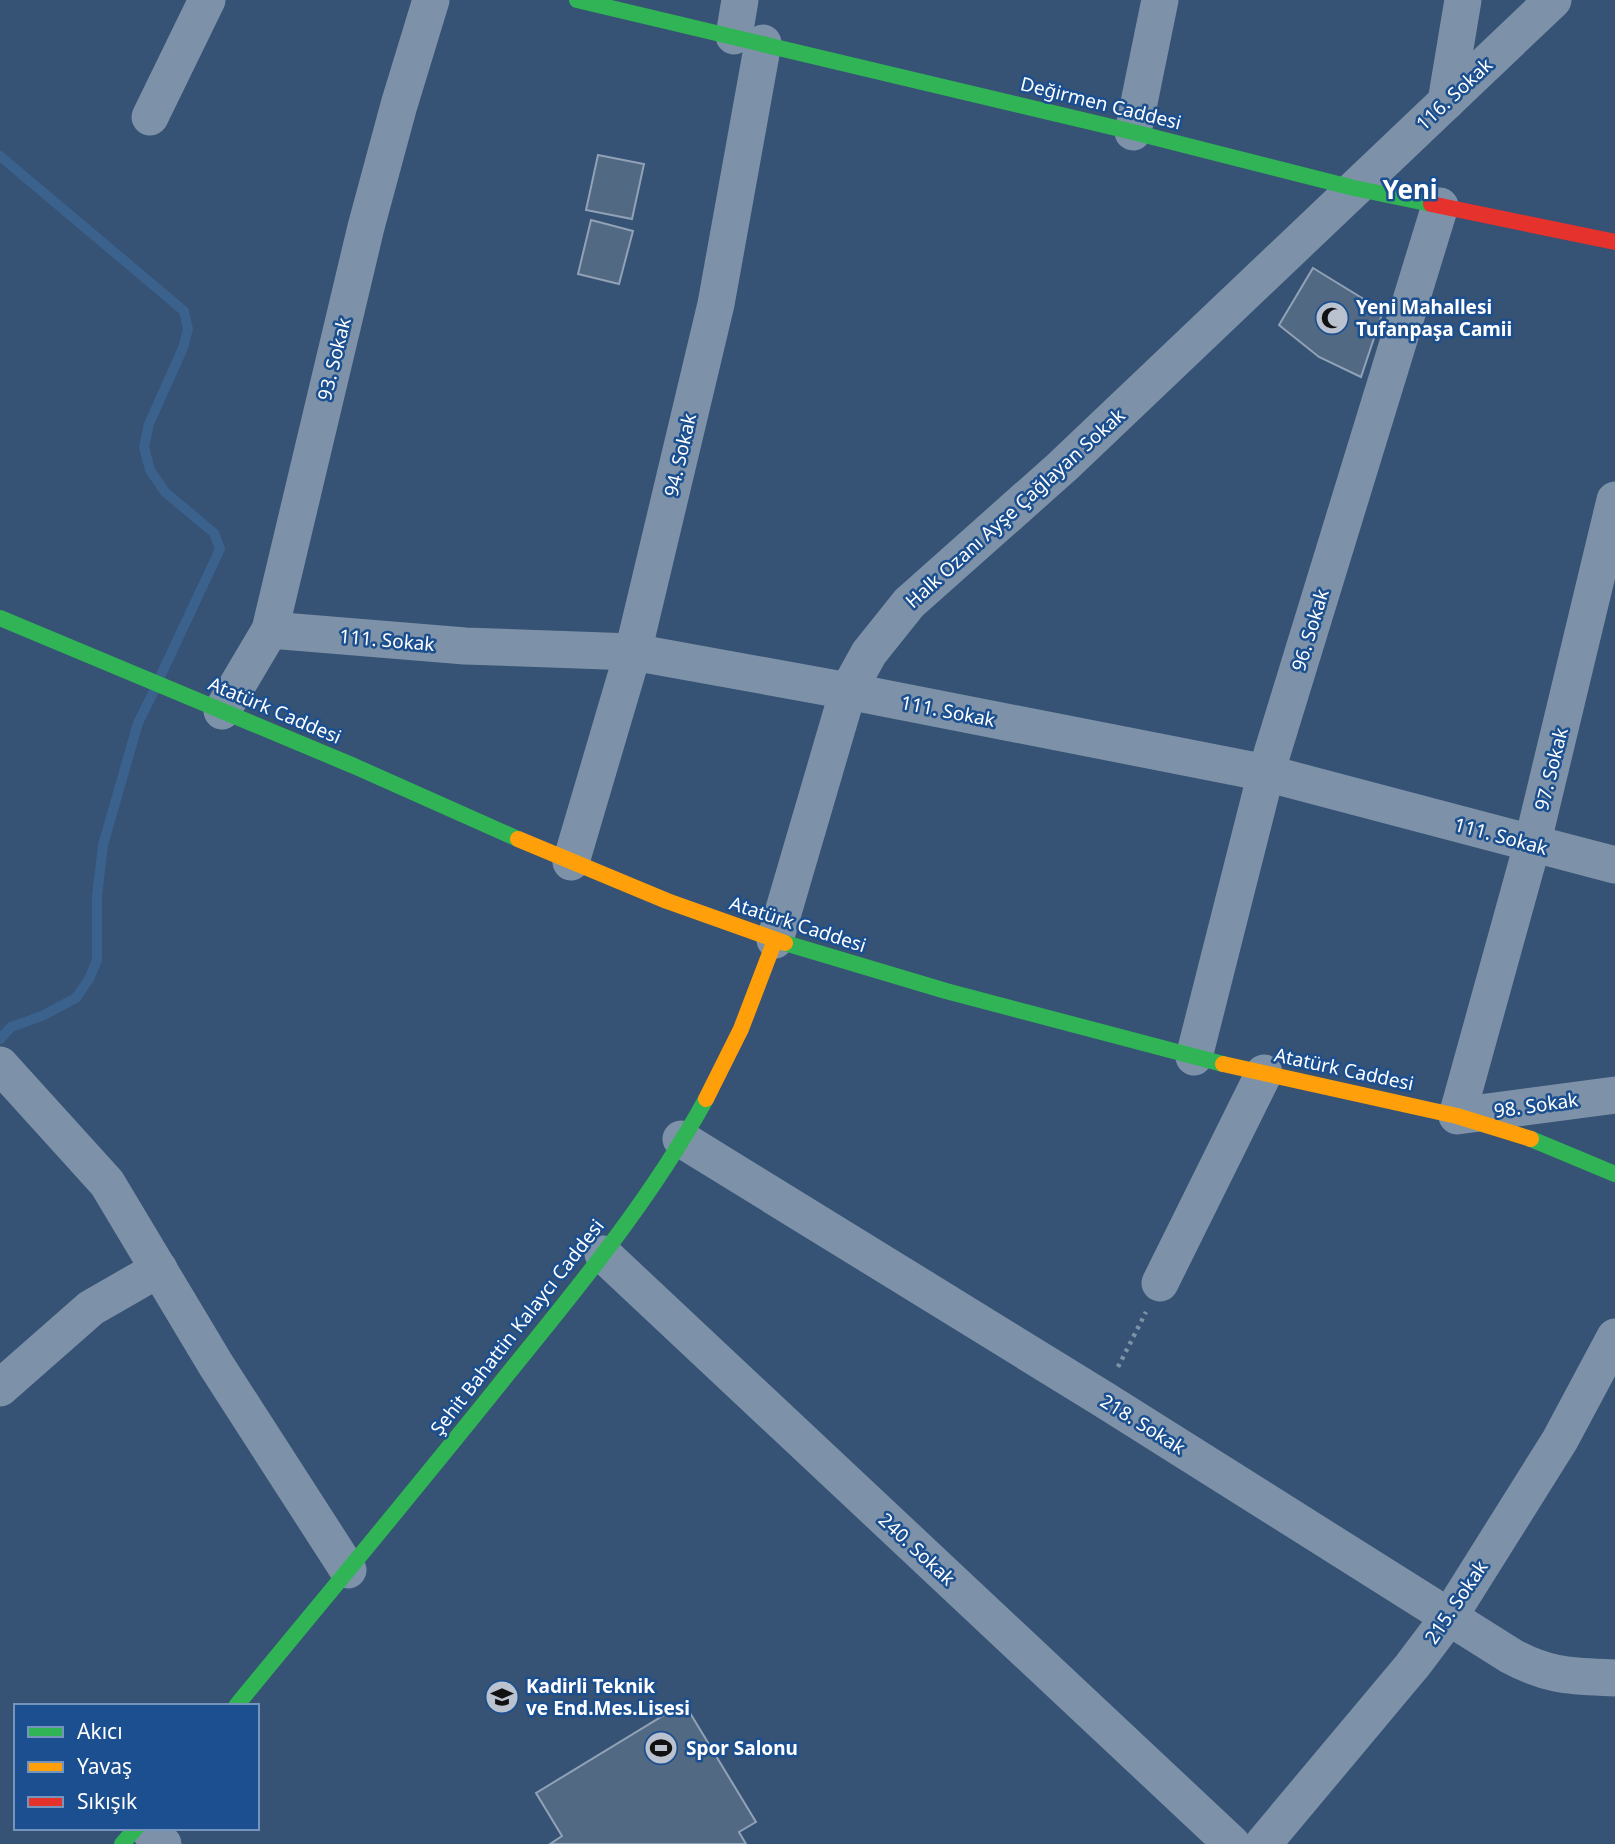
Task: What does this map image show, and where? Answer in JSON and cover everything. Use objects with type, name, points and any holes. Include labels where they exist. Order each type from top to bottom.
[{"type":"street","points":[[150,117],[207,0]]},
{"type":"street","name":"93. Sokak","points":[[222,711],[270,630],[366,227],[431,0]]},
{"type":"street","name":"Değirmen Caddesi","points":[[577,0],[1133,132],[1354,188],[1615,242]]},
{"type":"street","name":"94. Sokak","points":[[572,862],[633,652],[716,304],[748,39],[740,0]]},
{"type":"street","points":[[1133,132],[1160,0]]},
{"type":"street","points":[[1446,102],[1463,0]]},
{"type":"street","name":"116. Sokak","points":[[1354,188],[1553,0]]},
{"type":"street","name":"Halk Ozanı Ayşe Çağlayan Sokak","points":[[775,940],[848,691],[869,653],[909,603],[1062,467],[1354,188]]},
{"type":"street","name":"96. Sokak","points":[[1194,1057],[1266,773],[1440,206]]},
{"type":"street","name":"97. Sokak","points":[[1457,1116],[1532,845],[1615,500]]},
{"type":"street","name":"Atatürk Caddesi","points":[[0,618],[354,766],[572,862],[667,901],[775,940],[934,988],[1194,1057],[1457,1116],[1523,1136],[1615,1174]]},
{"type":"street","name":"111. Sokak","points":[[270,630],[465,646],[633,652],[1266,773],[1615,865]]},
{"type":"street","name":"Şehit Bahattin Kalaycı Caddesi","points":[[238,1704],[603,1254],[681,1139],[729,1056],[751,1007],[775,940]]},
{"type":"street","points":[[0,1065],[107,1183],[216,1365],[348,1570]]},
{"type":"street","points":[[1160,1283],[1264,1073]]},
{"type":"street","name":"98. Sokak","points":[[1457,1116],[1615,1095]]},
{"type":"street","name":"218. Sokak","points":[[681,1139],[1535,1669],[1576,1676],[1615,1678]]},
{"type":"street","name":"240. Sokak","points":[[603,1254],[1232,1844]]},
{"type":"street","points":[[0,1388],[91,1308],[159,1269]]},
{"type":"street","name":"215. Sokak","points":[[1263,1844],[1412,1666],[1449,1617],[1560,1440],[1615,1337]]},
{"type":"street","points":[[122,1844],[133,1830]]},
{"type":"street","points":[[149,1830],[163,1844]]},
{"type":"path","points":[[1103,1399],[1160,1283]]},
{"type":"building","points":[[598,155],[644,164],[632,219],[586,210]]},
{"type":"building","points":[[591,220],[633,231],[619,284],[578,274]]},
{"type":"building","name":"Yeni Mahallesi Tufanpaşa Camii","points":[[1313,268],[1383,311],[1361,377],[1319,357],[1279,325]]},
{"type":"building","name":"Spor Salonu","points":[[684,1703],[756,1822],[739,1832],[746,1844],[550,1844],[562,1836],[536,1793]]},
{"type":"waterway","points":[[0,156],[184,311],[188,329],[183,348],[149,424],[144,447],[150,470],[165,492],[214,533],[220,549],[161,675]]},
{"type":"waterway","points":[[0,1039],[11,1027],[42,1016],[76,998],[89,979],[97,960],[97,896],[103,845],[138,723],[155,689]]},
{"type":"traffic: fast","points":[[577,0],[1133,132],[1354,188],[1431,204]]},
{"type":"traffic: fast","points":[[0,618],[354,766],[518,839]]},
{"type":"traffic: fast","points":[[785,943],[946,991],[1223,1064]]},
{"type":"traffic: fast","points":[[238,1704],[589,1272],[663,1170],[706,1099]]},
{"type":"traffic: fast","points":[[1531,1139],[1615,1174]]},
{"type":"traffic: fast","points":[[122,1844],[134,1830]]},
{"type":"traffic: slow","points":[[518,839],[667,901],[785,943]]},
{"type":"traffic: slow","points":[[706,1099],[741,1029],[775,940]]},
{"type":"traffic: slow","points":[[1223,1064],[1457,1116],[1531,1139]]},
{"type":"traffic: jam","points":[[1431,204],[1615,242]]},
{"type":"place","name":"Yeni Mahallesi Tufanpaşa Camii","points":[[1332,318]]},
{"type":"place","name":"Kadirli Teknik ve End.Mes.Lisesi","points":[[502,1697]]},
{"type":"place","name":"Spor Salonu","points":[[661,1748]]},
{"type":"district","name":"Yeni","points":[[1410,190]]}]
